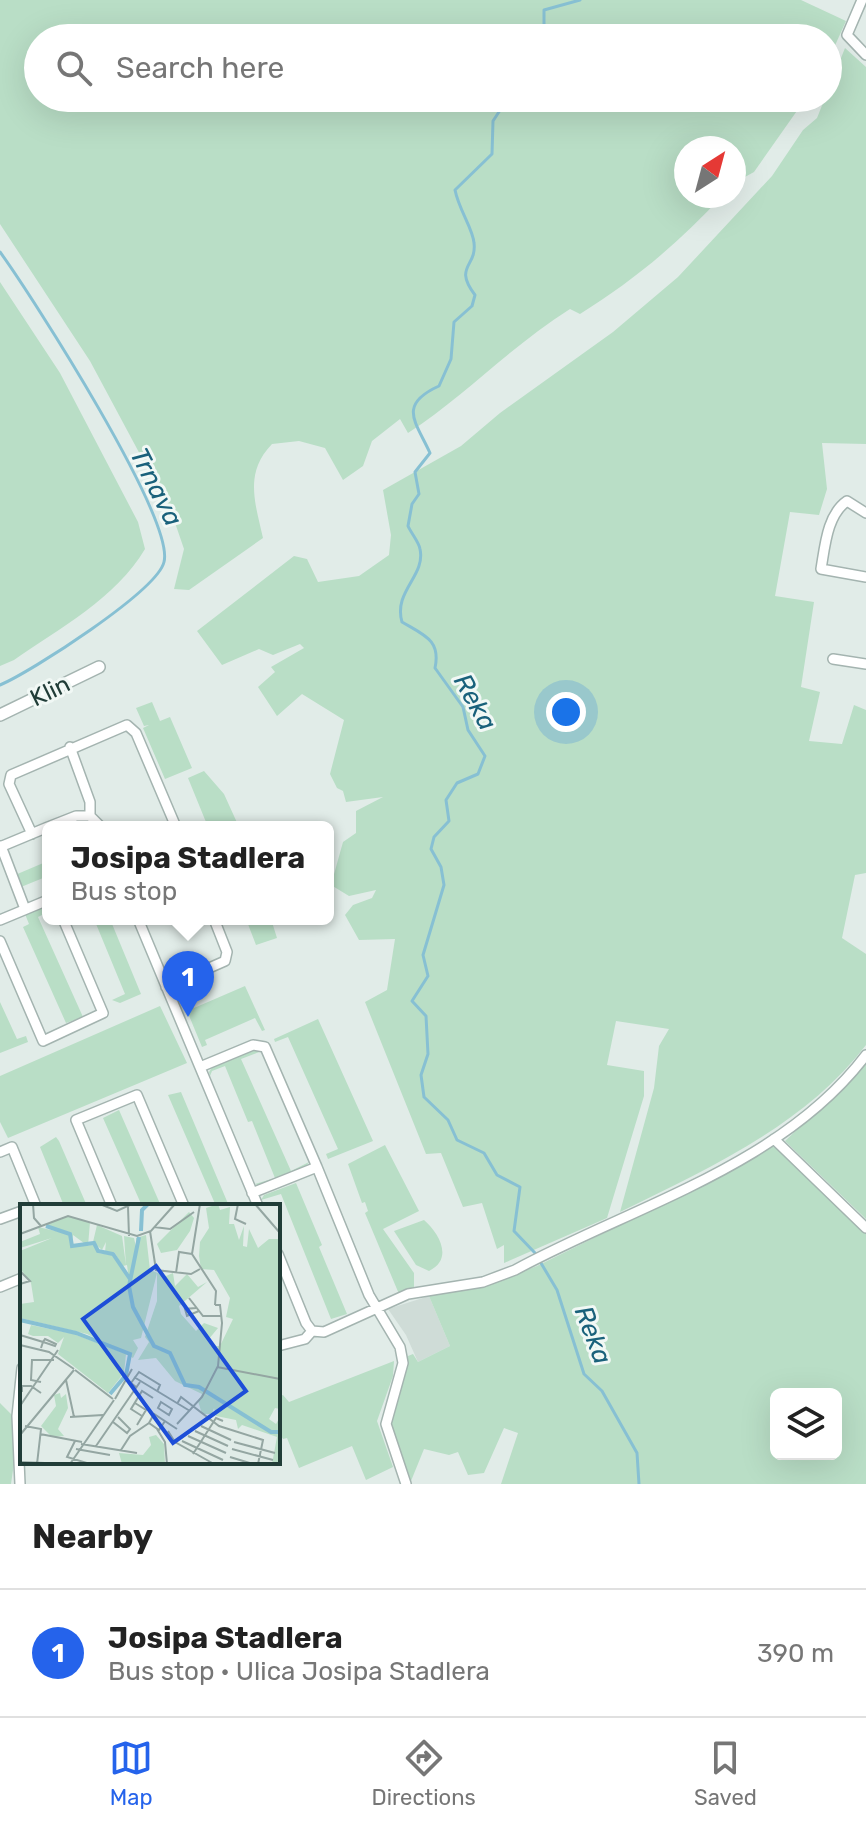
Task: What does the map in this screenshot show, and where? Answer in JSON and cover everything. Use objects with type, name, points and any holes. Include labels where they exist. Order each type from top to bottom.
[{"type":"street","points":[[862,0],[847,35],[866,55]]},
{"type":"street","points":[[866,513],[847,501],[840,506],[829,528],[821,569],[866,577]]},
{"type":"street","points":[[833,659],[866,664]]},
{"type":"street","name":"Klin","points":[[0,715],[99,667]]},
{"type":"street","points":[[32,834],[9,779],[15,771],[122,726],[130,726],[173,821]]},
{"type":"street","points":[[70,747],[90,802],[90,816],[95,821]]},
{"type":"street","points":[[63,821],[76,816],[90,816]]},
{"type":"street","points":[[25,909],[0,847],[42,830]]},
{"type":"street","points":[[0,920],[42,902]]},
{"type":"street","points":[[0,941],[43,1041],[103,1013],[66,925]]},
{"type":"street","points":[[140,925],[257,1204]]},
{"type":"street","points":[[166,987],[225,961],[227,952],[216,925]]},
{"type":"street","points":[[200,1067],[253,1045],[265,1047],[376,1308],[391,1327],[403,1356],[386,1424],[406,1484]]},
{"type":"street","points":[[280,1259],[312,1331],[324,1332],[424,1290],[483,1282],[548,1254],[732,1164],[774,1139],[825,1099],[866,1055]]},
{"type":"street","points":[[111,1204],[76,1120],[137,1095],[183,1204]]},
{"type":"street","points":[[774,1139],[866,1228]]},
{"type":"street","points":[[0,1152],[12,1147],[35,1204]]},
{"type":"street","points":[[252,1193],[317,1167]]},
{"type":"street","points":[[0,1219],[20,1212]]},
{"type":"street","points":[[0,1287],[20,1279]]},
{"type":"street","points":[[280,1345],[305,1339],[312,1331]]},
{"type":"street","points":[[20,1387],[17,1416],[20,1484]]},
{"type":"shaded area","points":[[429,1296],[450,1346],[418,1362],[406,1335],[388,1309]]},
{"type":"green space","points":[[0,0],[801,0],[846,21],[842,30],[842,24],[24,24],[24,112],[796,112],[754,172],[746,176],[746,136],[674,136],[674,208],[710,208],[637,274],[580,314],[570,309],[548,323],[408,433],[400,419],[372,441],[363,466],[343,480],[325,448],[299,441],[272,444],[263,455],[255,477],[255,500],[263,538],[189,590],[174,589],[184,549],[172,514],[90,361],[0,224]]},
{"type":"green space","points":[[845,48],[866,67],[866,444],[822,443],[827,489],[819,515],[790,512],[775,596],[814,602],[801,687],[820,692],[809,741],[842,744],[854,705],[866,710],[866,873],[855,875],[842,938],[866,954],[866,1045],[842,1073],[785,1122],[687,1179],[620,1212],[654,1088],[659,1046],[669,1029],[616,1021],[607,1065],[644,1071],[644,1096],[607,1218],[504,1263],[504,1245],[497,1249],[482,1203],[463,1207],[441,1153],[426,1154],[365,1002],[387,990],[395,939],[359,940],[345,915],[353,905],[372,898],[376,890],[349,896],[334,887],[334,874],[343,842],[356,833],[356,811],[383,797],[346,802],[343,791],[337,788],[330,774],[344,720],[302,694],[277,716],[258,687],[275,672],[271,667],[304,648],[300,644],[273,655],[259,649],[222,665],[197,631],[294,556],[307,559],[318,582],[359,576],[389,555],[391,535],[383,490],[461,446],[500,413],[613,332],[678,277],[742,208],[746,208],[746,204],[772,176],[803,130],[819,112],[842,112],[842,56]]},
{"type":"green space","points":[[0,282],[60,373],[138,522],[145,549],[119,583],[103,597],[68,624],[0,666]]},
{"type":"green space","points":[[152,702],[160,721],[170,717],[192,768],[165,779],[143,728],[149,725],[144,726],[136,708]]},
{"type":"green space","points":[[204,771],[224,794],[236,821],[206,821],[188,778]]},
{"type":"green space","points":[[42,864],[42,878],[21,887],[15,875]]},
{"type":"green space","points":[[42,907],[42,915],[38,917],[83,1017],[66,1023],[23,927],[29,924],[25,914]]},
{"type":"green space","points":[[96,925],[112,925],[141,994],[120,1003],[112,1000],[125,994]]},
{"type":"green space","points":[[248,925],[273,925],[277,938],[256,945]]},
{"type":"green space","points":[[245,986],[265,1030],[262,1031],[255,1018],[205,1040],[207,1045],[202,1047],[178,989],[184,987],[194,1008]]},
{"type":"green space","points":[[0,1002],[17,1039],[26,1036],[28,1042],[0,1053]]},
{"type":"green space","points":[[160,1006],[187,1063],[8,1138],[0,1122],[0,1076]]},
{"type":"green space","points":[[318,1019],[373,1141],[328,1159],[326,1154],[338,1149],[288,1037],[275,1042],[274,1039]]},
{"type":"green space","points":[[254,1049],[262,1051],[241,1059],[291,1171],[309,1162],[305,1168],[260,1186],[255,1184],[275,1178],[252,1121],[248,1122],[225,1066],[212,1071],[210,1076],[209,1072],[213,1066]]},
{"type":"green space","points":[[866,1064],[866,1219],[785,1141]]},
{"type":"green space","points":[[181,1092],[228,1204],[215,1204],[168,1095]]},
{"type":"green space","points":[[119,1110],[160,1204],[141,1204],[103,1118]]},
{"type":"green space","points":[[56,1137],[86,1204],[63,1204],[40,1147]]},
{"type":"green space","points":[[385,1145],[419,1211],[383,1229],[414,1273],[414,1287],[399,1294],[348,1164]]},
{"type":"green space","points":[[771,1146],[781,1150],[866,1231],[866,1484],[501,1484],[518,1433],[504,1428],[484,1473],[468,1475],[458,1452],[449,1455],[424,1449],[411,1481],[391,1424],[408,1356],[413,1354],[418,1362],[450,1346],[429,1296],[487,1285],[537,1266],[695,1188]]},
{"type":"green space","points":[[296,1183],[347,1314],[331,1319],[281,1194],[261,1200],[264,1195]]},
{"type":"green space","points":[[424,1220],[442,1246],[441,1260],[429,1271],[416,1265],[394,1231]]},
{"type":"green space","points":[[394,1361],[393,1376],[377,1421],[393,1467],[366,1480],[352,1446],[299,1468],[287,1438],[283,1439],[280,1434],[280,1396],[283,1395],[289,1402]]},
{"type":"green space","points":[[0,1403],[12,1415],[15,1456],[11,1484],[0,1484]]},
{"type":"waterway","name":"Reka","points":[[544,24],[544,10],[580,0]]},
{"type":"waterway","name":"Reka","points":[[499,112],[493,121],[492,154],[455,190],[474,243],[466,272],[475,295],[472,306],[454,322],[451,359],[439,386],[426,393],[414,407],[416,423],[430,453],[415,472],[419,494],[412,504],[408,526],[419,546],[421,559],[402,601],[402,622],[424,635],[433,645],[435,668],[463,707],[468,730],[485,756],[478,774],[457,783],[446,800],[449,821],[434,837],[431,849],[441,867],[444,885],[423,955],[428,976],[412,1001],[426,1016],[428,1054],[421,1075],[424,1097],[448,1120],[457,1140],[484,1153],[497,1175],[520,1187],[514,1231],[535,1253],[557,1290],[584,1374],[602,1391],[637,1453],[639,1484]]},
{"type":"waterway","name":"Trnava","points":[[0,252],[69,358],[125,457],[148,502],[161,538],[164,562],[140,592],[91,630],[0,685]]},
{"type":"place","name":"Josipa Stadlera","points":[[188,1017]]}]
